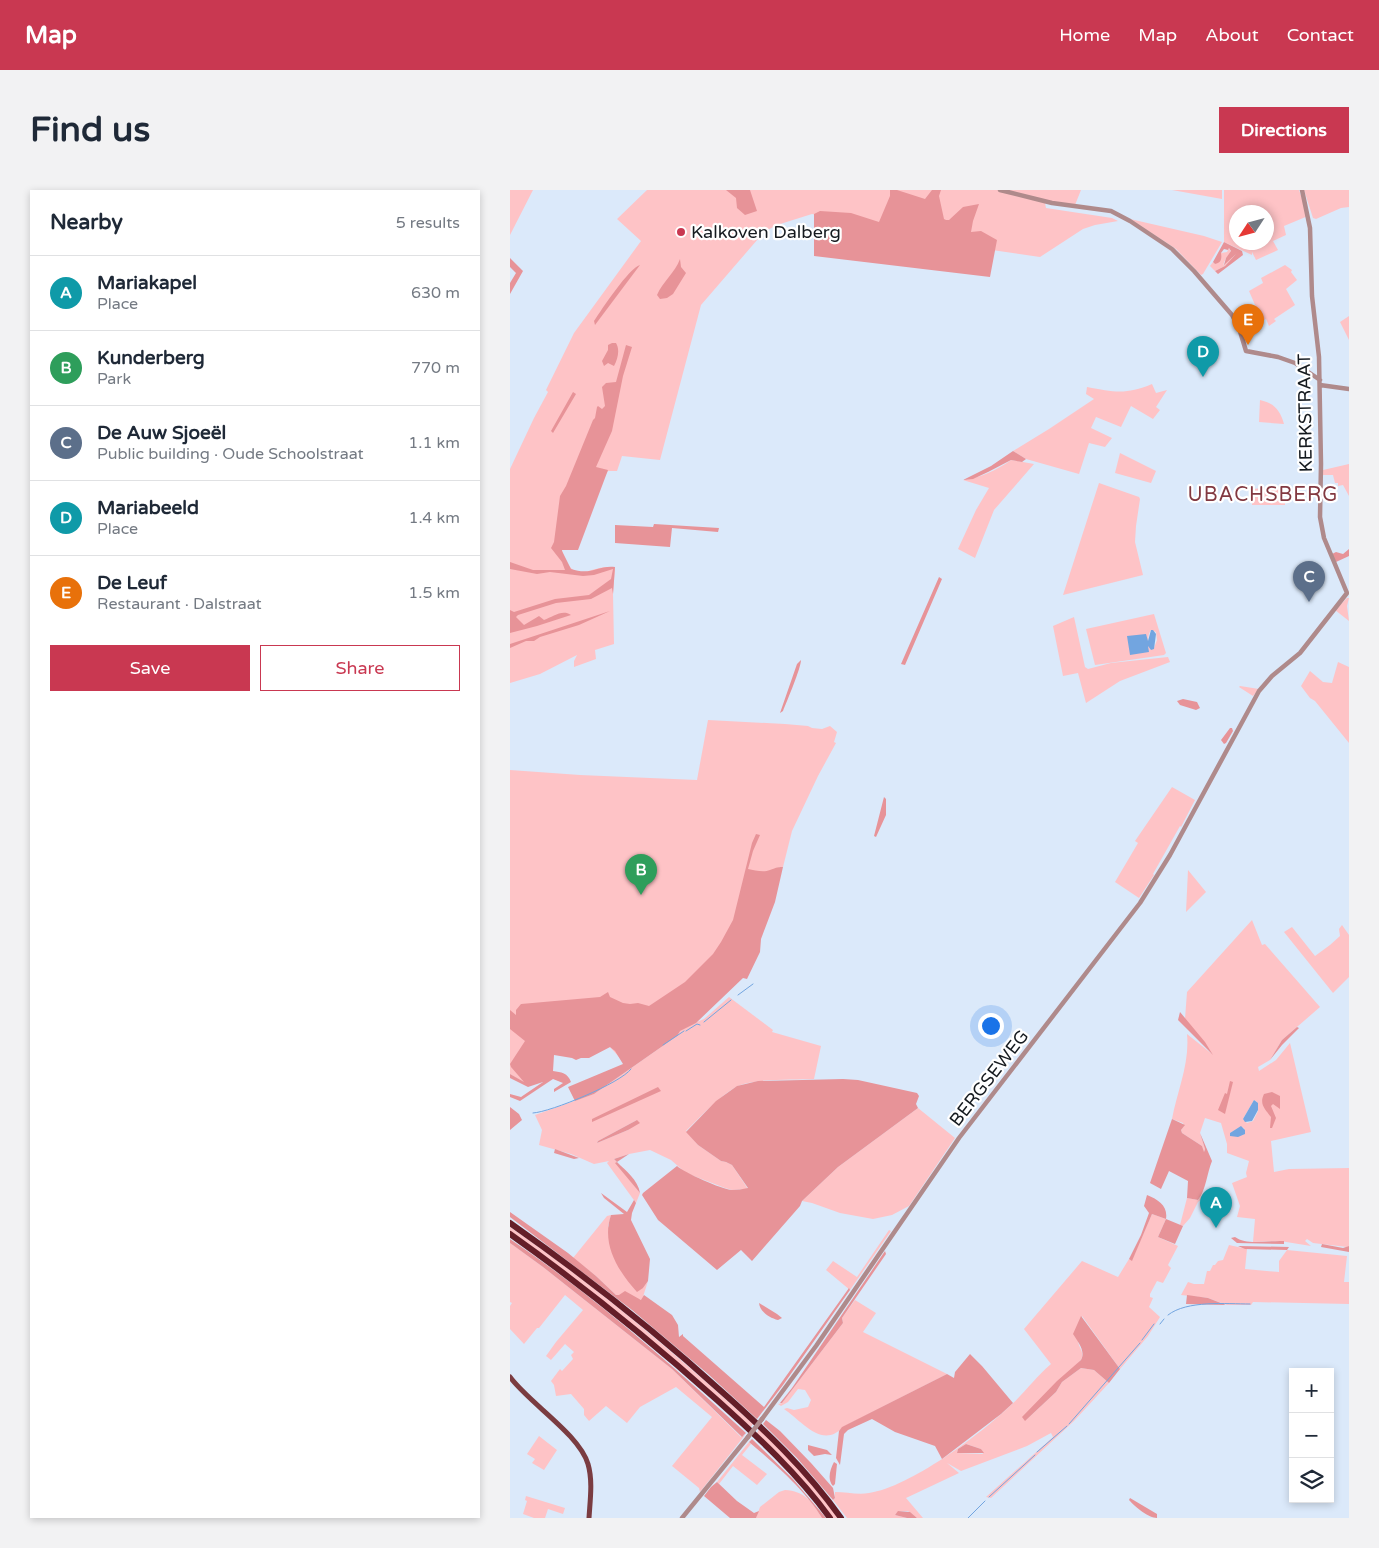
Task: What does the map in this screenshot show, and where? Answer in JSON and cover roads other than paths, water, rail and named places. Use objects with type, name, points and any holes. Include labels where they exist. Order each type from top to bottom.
[{"type":"highway","points":[[510,1223],[621,1305],[704,1376],[794,1460],[841,1518]]},
{"type":"highway","points":[[510,1234],[616,1314],[700,1384],[777,1457],[800,1481],[830,1518]]},
{"type":"main road","points":[[510,1377],[560,1426],[585,1456],[590,1479],[589,1518]]},
{"type":"street","points":[[1000,190],[1052,204],[1093,208],[1117,213],[1172,248],[1190,266],[1232,315],[1239,328],[1246,351],[1295,362],[1320,382],[1349,389]]},
{"type":"street","name":"KERKSTRAAT","points":[[1302,190],[1310,228],[1312,296],[1319,357],[1320,517],[1324,538],[1347,592]]},
{"type":"street","name":"BERGSEWEG","points":[[682,1518],[762,1419],[826,1332],[958,1140],[1140,903],[1168,858],[1254,700],[1266,682],[1300,653],[1347,592]]},
{"type":"water","points":[[1151,630],[1156,634],[1154,649],[1151,650],[1148,646],[1149,652],[1130,655],[1127,636],[1146,634],[1148,641]]},
{"type":"water","points":[[1254,1100],[1258,1103],[1258,1110],[1252,1121],[1245,1122],[1243,1119]]},
{"type":"water","points":[[1241,1126],[1245,1130],[1245,1134],[1238,1137],[1230,1136],[1230,1133]]},
{"type":"waterway","points":[[738,995],[753,984]]},
{"type":"waterway","points":[[704,1022],[731,1000]]},
{"type":"waterway","points":[[686,1031],[697,1024],[700,1025]]},
{"type":"waterway","points":[[663,1045],[684,1031]]},
{"type":"waterway","points":[[533,1113],[554,1108],[585,1096],[614,1082],[631,1069]]},
{"type":"waterway","points":[[1168,1315],[1176,1310],[1196,1305],[1250,1304]]},
{"type":"waterway","points":[[1160,1324],[1164,1319]]},
{"type":"waterway","points":[[1142,1340],[1154,1324]]},
{"type":"waterway","points":[[1069,1424],[1140,1343]]},
{"type":"waterway","points":[[1037,1452],[1067,1426]]},
{"type":"waterway","points":[[989,1497],[1035,1455]]},
{"type":"waterway","points":[[968,1518],[985,1501]]},
{"type":"place","name":"Kalkoven Dalberg","points":[[681,232]]},
{"type":"place","name":"De Leuf","points":[[1248,345]]},
{"type":"place","name":"Mariabeeld","points":[[1203,377]]},
{"type":"place","name":"De Auw Sjoeël","points":[[1309,602]]},
{"type":"place","name":"Kunderberg","points":[[641,895]]},
{"type":"place","name":"Mariakapel","points":[[1216,1228]]},
{"type":"district","name":"UBACHSBERG","points":[[1263,495]]}]
